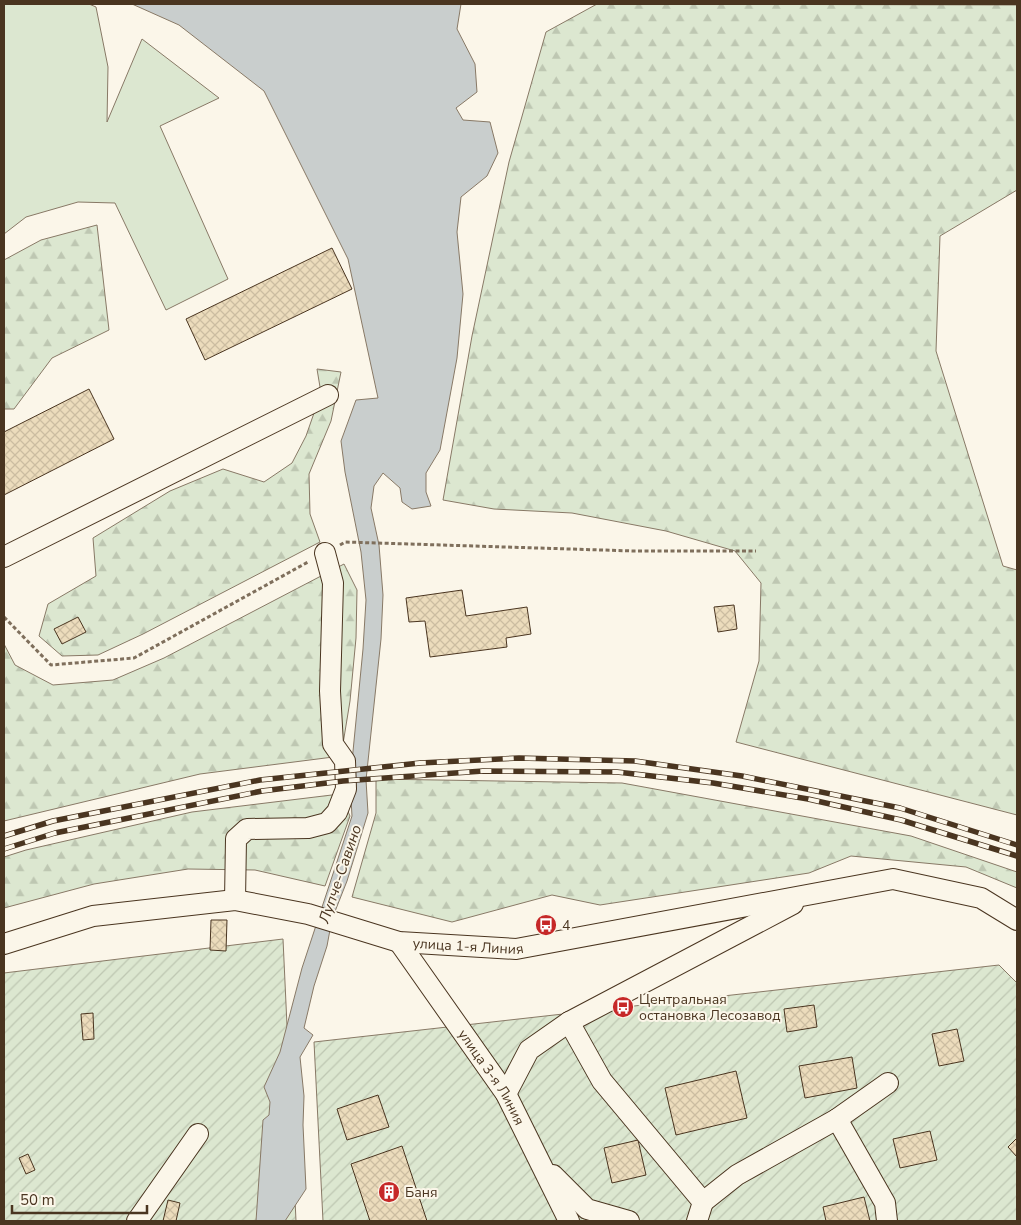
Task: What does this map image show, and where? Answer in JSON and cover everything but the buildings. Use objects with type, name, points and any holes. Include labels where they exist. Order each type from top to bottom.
[{"type":"street","points":[[4,557],[328,395]]},
{"type":"street","points":[[235,900],[236,839],[247,829],[308,828],[327,823],[337,812],[346,789],[345,761],[333,744],[330,691],[333,583],[325,553]]},
{"type":"street","name":"улица 1-я Линия","points":[[4,944],[94,916],[235,900],[308,914],[398,942],[516,950],[893,879],[981,898],[1017,920]]},
{"type":"street","points":[[506,1094],[529,1050],[569,1022],[810,894]]},
{"type":"street","name":"улица 3-я Линия","points":[[398,942],[506,1094],[569,1221]]},
{"type":"street","points":[[569,1022],[602,1081],[703,1202]]},
{"type":"street","points":[[697,1221],[703,1202],[737,1175],[837,1119],[888,1083]]},
{"type":"street","points":[[837,1119],[884,1203],[887,1221]]},
{"type":"street","points":[[137,1221],[198,1134]]},
{"type":"street","points":[[541,1163],[587,1209],[629,1221]]},
{"type":"path","points":[[4,617],[51,665],[134,658],[345,542],[634,551],[756,551]]},
{"type":"green space","points":[[4,4],[89,4],[96,7],[108,67],[107,122],[142,39],[219,98],[160,126],[228,279],[166,310],[115,203],[78,202],[26,217],[4,234]]},
{"type":"green space","points":[[597,4],[1017,5],[1017,190],[940,236],[936,351],[1003,566],[1017,570],[1017,815],[736,742],[759,661],[761,583],[735,551],[666,531],[572,513],[494,509],[443,500],[472,336],[509,162],[546,32]]},
{"type":"green space","points":[[97,225],[109,330],[52,358],[14,409],[4,409],[4,260],[41,240]]},
{"type":"green space","points":[[317,369],[341,372],[331,421],[309,474],[310,514],[320,542],[143,634],[98,655],[62,656],[39,636],[48,604],[96,576],[93,538],[170,491],[223,469],[264,482],[292,463],[306,436],[321,393]]},
{"type":"green space","points":[[344,564],[357,590],[356,638],[350,701],[341,756],[200,774],[4,821],[4,644],[15,665],[53,685],[113,680],[164,658]]},
{"type":"green space","points":[[376,779],[622,783],[911,836],[1017,872],[1017,888],[966,867],[851,856],[809,873],[600,905],[552,895],[452,922],[352,897],[376,813]]},
{"type":"green space","points":[[340,794],[350,816],[325,886],[255,870],[188,869],[94,884],[4,908],[4,857],[26,850],[192,812]]},
{"type":"green space","points":[[283,939],[296,1221],[4,1221],[4,973]]},
{"type":"green space","points":[[999,965],[1017,983],[1017,1221],[323,1221],[314,1042]]},
{"type":"water","name":"Лупче-Савино","points":[[132,4],[461,4],[457,29],[475,64],[477,92],[456,108],[463,120],[490,122],[498,153],[487,176],[461,197],[457,232],[463,294],[457,358],[440,450],[426,473],[426,492],[431,506],[412,509],[402,502],[400,488],[383,473],[374,486],[371,508],[379,545],[383,595],[381,639],[366,780],[368,813],[347,881],[332,919],[327,946],[314,986],[304,1028],[313,1035],[300,1057],[304,1096],[303,1125],[306,1189],[285,1221],[256,1221],[263,1120],[269,1115],[270,1102],[264,1087],[280,1052],[302,968],[352,816],[350,782],[366,600],[361,552],[345,472],[341,441],[356,400],[378,398],[348,259],[264,91],[179,25]]},
{"type":"railway","points":[[4,836],[53,821],[260,780],[420,763],[519,758],[635,761],[742,776],[900,808],[1017,845]]},
{"type":"railway","points":[[4,849],[55,833],[262,791],[343,781],[483,771],[617,772],[713,783],[808,799],[901,820],[1017,856]]},
{"type":"place","name":"4","points":[[546,925]]},
{"type":"place","name":"Центральная остановка Лесозавод","points":[[623,1007]]},
{"type":"place","name":"Баня","points":[[389,1192]]}]
